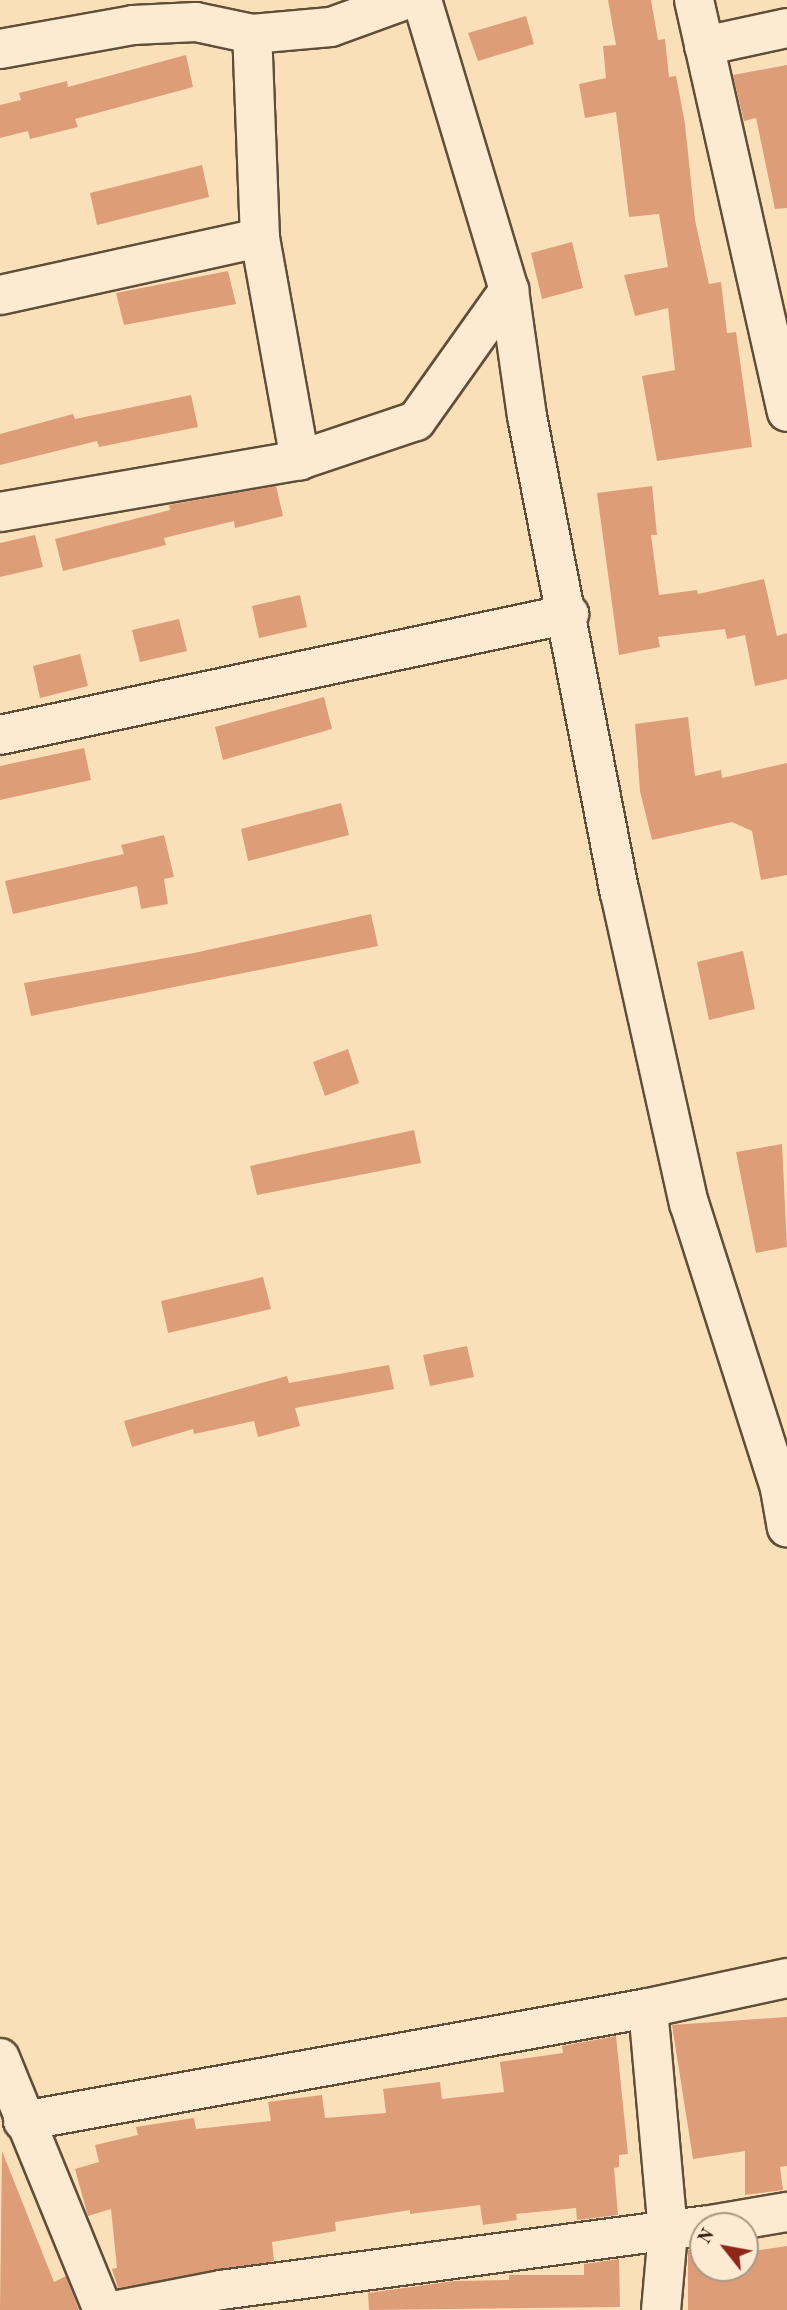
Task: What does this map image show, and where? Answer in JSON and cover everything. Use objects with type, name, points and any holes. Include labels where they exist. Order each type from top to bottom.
[{"type":"street","points":[[0,49],[133,25],[197,22],[252,34],[331,27],[405,0]]},
{"type":"street","points":[[422,0],[509,290],[527,416],[569,614],[620,893],[689,1203],[780,1489],[787,1527]]},
{"type":"street","points":[[694,0],[704,46],[771,251],[787,412]]},
{"type":"street","points":[[704,46],[787,28]]},
{"type":"street","points":[[252,34],[260,238],[300,460]]},
{"type":"street","points":[[0,295],[260,238]]},
{"type":"street","points":[[0,512],[300,460],[416,421],[509,290]]},
{"type":"street","points":[[0,735],[569,614]]},
{"type":"street","points":[[23,2122],[648,2008],[787,1978]]},
{"type":"street","points":[[648,2008],[689,2213]]},
{"type":"street","points":[[0,2058],[23,2122],[103,2310]]},
{"type":"street","points":[[759,2217],[787,2212]]},
{"type":"street","points":[[118,2310],[221,2290],[689,2228]]},
{"type":"street","points":[[661,2310],[689,2236]]},
{"type":"building","points":[[608,0],[651,0],[658,40],[665,39],[669,77],[676,76],[685,124],[695,220],[709,284],[721,282],[727,333],[736,332],[752,447],[657,461],[642,376],[675,370],[668,308],[635,316],[624,275],[668,267],[659,214],[629,217],[616,112],[585,118],[579,84],[606,78],[603,46],[616,45]]},
{"type":"building","points":[[526,16],[534,44],[478,61],[468,33]]},
{"type":"building","points":[[186,55],[193,87],[75,119],[78,127],[30,139],[28,131],[0,138],[0,105],[21,100],[19,93],[67,81],[68,87]]},
{"type":"building","points":[[787,65],[787,208],[775,209],[756,118],[744,121],[733,75]]},
{"type":"building","points":[[202,165],[209,197],[97,225],[90,193]]},
{"type":"building","points":[[572,242],[583,288],[542,299],[531,253]]},
{"type":"building","points":[[228,271],[236,304],[124,325],[116,293]]},
{"type":"building","points":[[191,395],[198,427],[99,447],[97,441],[0,465],[0,434],[73,414],[75,419]]},
{"type":"building","points":[[276,486],[283,516],[235,528],[234,521],[164,538],[166,545],[63,571],[55,539],[170,510],[169,505]]},
{"type":"building","points":[[652,486],[657,535],[651,535],[659,595],[697,590],[698,594],[764,579],[777,636],[787,633],[787,679],[755,686],[745,635],[727,639],[725,629],[658,637],[660,647],[619,655],[597,493]]},
{"type":"building","points":[[35,535],[43,567],[0,577],[0,543]]},
{"type":"building","points":[[300,595],[307,627],[259,638],[252,606]]},
{"type":"building","points":[[179,619],[187,651],[140,662],[132,630]]},
{"type":"building","points":[[80,654],[88,686],[40,698],[33,666]]},
{"type":"building","points":[[324,697],[332,729],[223,760],[215,727]]},
{"type":"building","points":[[688,717],[695,776],[721,770],[722,778],[787,763],[787,875],[761,880],[752,831],[732,822],[652,840],[640,791],[635,724]]},
{"type":"building","points":[[84,748],[91,780],[0,800],[0,766]]},
{"type":"building","points":[[341,803],[349,835],[248,861],[241,829]]},
{"type":"building","points":[[164,835],[174,877],[164,879],[168,904],[141,909],[137,886],[13,914],[5,881],[124,854],[121,845]]},
{"type":"building","points":[[371,914],[378,946],[31,1016],[24,983],[194,953]]},
{"type":"building","points":[[743,951],[755,1009],[709,1020],[697,962]]},
{"type":"building","points":[[348,1049],[359,1083],[325,1096],[313,1062]]},
{"type":"building","points":[[414,1130],[421,1163],[257,1195],[250,1166]]},
{"type":"building","points":[[782,1144],[787,1247],[756,1253],[736,1152]]},
{"type":"building","points":[[263,1277],[271,1309],[168,1333],[161,1301]]},
{"type":"building","points":[[467,1346],[474,1377],[430,1386],[423,1355]]},
{"type":"building","points":[[389,1365],[394,1389],[295,1408],[300,1426],[258,1437],[254,1421],[194,1434],[193,1429],[132,1447],[124,1421],[287,1376],[289,1383]]},
{"type":"building","points":[[787,2017],[787,2166],[780,2167],[783,2190],[745,2195],[745,2151],[693,2159],[672,2025]]},
{"type":"building","points":[[616,2036],[628,2154],[619,2155],[619,2167],[614,2168],[618,2215],[577,2220],[576,2208],[516,2214],[517,2220],[483,2225],[480,2205],[410,2214],[410,2210],[335,2222],[336,2231],[272,2242],[274,2261],[118,2288],[112,2269],[117,2268],[111,2209],[88,2216],[75,2169],[99,2162],[95,2145],[138,2135],[136,2127],[194,2118],[196,2129],[271,2121],[268,2102],[322,2095],[325,2118],[386,2113],[383,2089],[440,2082],[442,2099],[504,2092],[500,2062],[563,2053],[562,2046]]},
{"type":"building","points":[[2,2151],[54,2282],[66,2276],[79,2310],[0,2310]]},
{"type":"building","points":[[787,2246],[787,2310],[688,2310],[688,2250],[689,2282],[759,2282],[759,2250]]},
{"type":"building","points":[[619,2259],[620,2307],[369,2310],[368,2293],[454,2281],[509,2280],[509,2275],[584,2275],[584,2264]]}]
